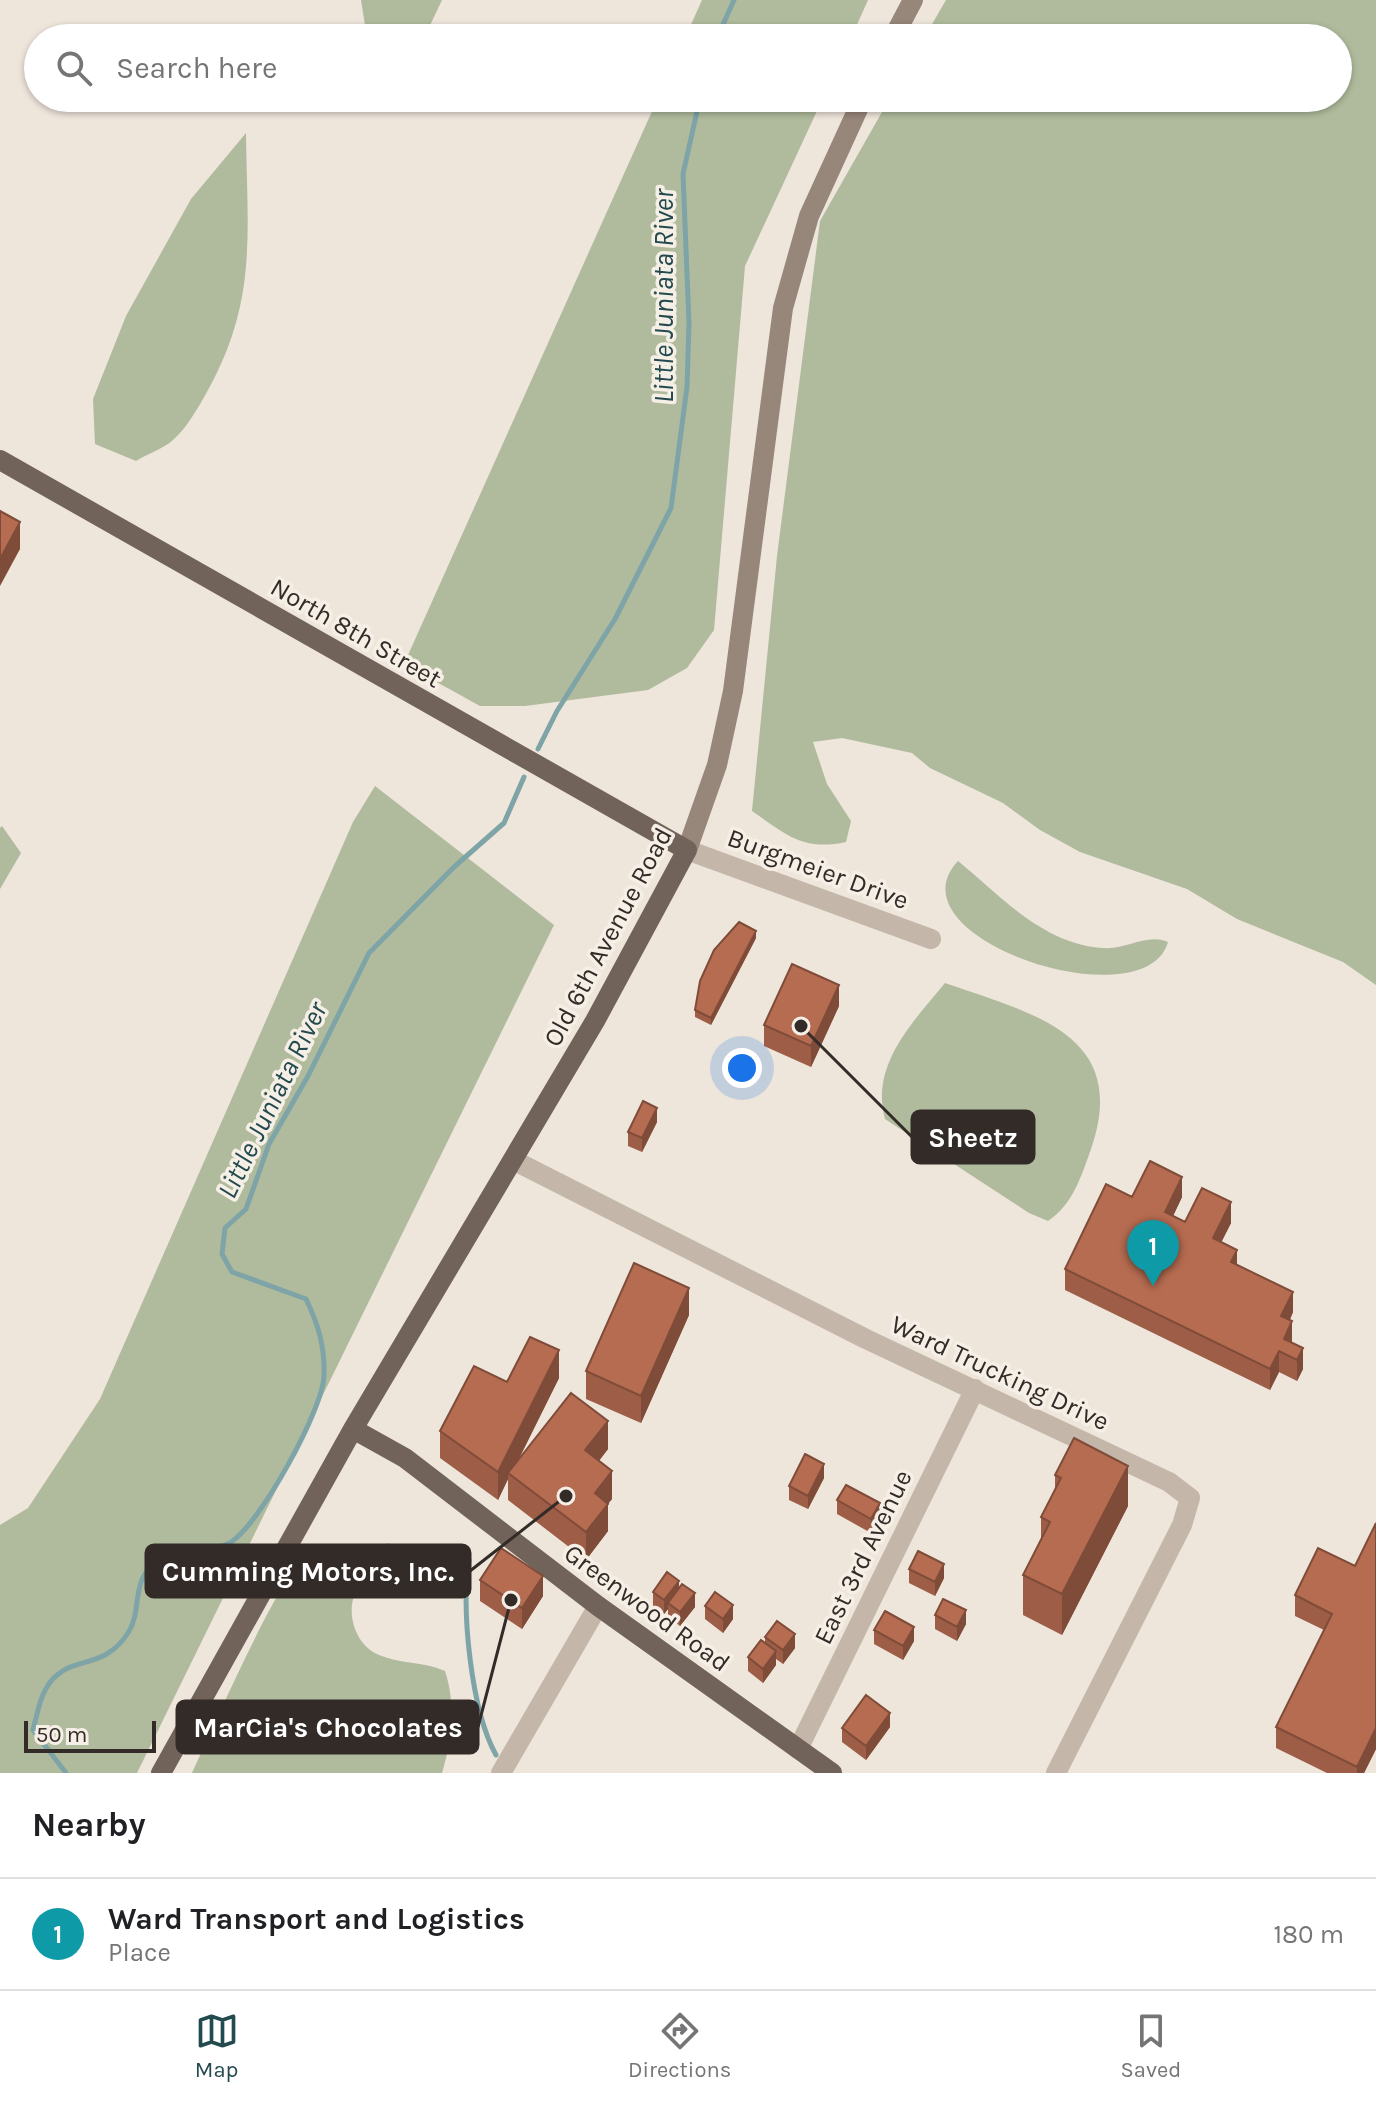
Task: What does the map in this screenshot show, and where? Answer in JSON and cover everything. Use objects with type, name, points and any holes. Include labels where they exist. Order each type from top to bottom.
[{"type":"main road","points":[[900,24],[913,0]]},
{"type":"main road","name":"Old 6th Avenue Road","points":[[161,1773],[353,1429],[595,1021],[687,850],[717,765],[733,691],[783,308],[809,216],[857,112]]},
{"type":"main road","name":"North 8th Street","points":[[0,460],[687,850]]},
{"type":"main road","name":"Greenwood Road","points":[[353,1429],[405,1458],[598,1606],[832,1773]]},
{"type":"street","name":"Burgmeier Drive","points":[[687,850],[931,939]]},
{"type":"street","name":"Ward Trucking Drive","points":[[513,1160],[729,1272],[1169,1482],[1190,1498],[1182,1525],[1056,1773]]},
{"type":"street","name":"East 3rd Avenue","points":[[798,1749],[975,1389]]},
{"type":"street","points":[[501,1773],[598,1606]]},
{"type":"green space","points":[[361,0],[442,0],[431,24],[365,24]]},
{"type":"green space","points":[[702,0],[868,0],[857,24],[691,24]]},
{"type":"green space","points":[[946,0],[1376,0],[1376,985],[1343,962],[1237,919],[1187,889],[1080,852],[1040,830],[1003,803],[930,768],[912,753],[842,738],[813,742],[827,784],[851,821],[846,842],[818,844],[796,839],[752,811],[777,556],[820,221],[882,112],[1352,112],[1352,24],[932,24]]},
{"type":"green space","points":[[652,112],[816,112],[745,266],[714,630],[687,668],[648,690],[525,706],[480,706],[404,664]]},
{"type":"green space","points":[[246,133],[248,234],[242,295],[235,326],[224,357],[188,423],[169,443],[136,461],[95,444],[93,399],[126,316],[191,199]]},
{"type":"green space","points":[[375,786],[554,925],[137,1773],[0,1773],[0,1525],[28,1508],[100,1399],[353,822]]},
{"type":"green space","points":[[2,826],[21,853],[0,889],[0,828]]},
{"type":"green space","points":[[958,861],[1024,916],[1061,938],[1103,948],[1152,939],[1168,942],[1149,965],[1115,974],[1072,972],[1027,961],[987,942],[957,918],[945,890]]},
{"type":"green space","points":[[945,983],[1009,1005],[1065,1034],[1085,1053],[1097,1078],[1100,1110],[1091,1149],[1070,1198],[1048,1221],[1029,1213],[885,1119],[882,1099],[889,1063],[908,1029]]},
{"type":"green space","points":[[390,1543],[360,1583],[352,1604],[352,1616],[359,1637],[375,1653],[445,1671],[451,1696],[451,1722],[442,1773],[192,1773],[260,1628],[290,1576],[300,1565],[321,1556]]},
{"type":"building","points":[[0,511],[20,522],[0,559]]},
{"type":"building","points":[[739,922],[756,931],[711,1018],[695,1010],[700,981],[714,950]]},
{"type":"building","points":[[792,964],[839,985],[811,1046],[764,1025]]},
{"type":"building","points":[[643,1101],[657,1108],[642,1138],[628,1132]]},
{"type":"building","points":[[1150,1161],[1182,1177],[1165,1212],[1185,1222],[1202,1188],[1231,1202],[1213,1238],[1237,1250],[1231,1262],[1293,1292],[1281,1316],[1292,1321],[1284,1339],[1303,1348],[1297,1360],[1279,1351],[1270,1369],[1065,1269],[1106,1184],[1132,1197]]},
{"type":"building","points":[[634,1263],[689,1288],[641,1396],[586,1371]]},
{"type":"building","points":[[530,1337],[559,1350],[498,1472],[440,1431],[474,1366],[507,1382]]},
{"type":"building","points":[[571,1393],[608,1421],[585,1450],[612,1471],[595,1493],[608,1504],[586,1532],[508,1473]]},
{"type":"building","points":[[1074,1438],[1128,1466],[1062,1594],[1023,1575],[1050,1522],[1041,1517],[1061,1478],[1055,1475]]},
{"type":"building","points":[[805,1454],[824,1464],[808,1496],[789,1486]]},
{"type":"building","points":[[846,1485],[880,1503],[871,1519],[837,1500]]},
{"type":"building","points":[[1376,1523],[1376,1728],[1357,1767],[1276,1727],[1332,1614],[1295,1595],[1318,1548],[1355,1566]]},
{"type":"building","points":[[501,1548],[543,1576],[522,1608],[480,1580]]},
{"type":"building","points":[[918,1551],[944,1564],[935,1582],[909,1569]]},
{"type":"building","points":[[667,1572],[679,1581],[664,1600],[653,1592]]},
{"type":"building","points":[[682,1584],[695,1593],[680,1612],[668,1603]]},
{"type":"building","points":[[715,1592],[733,1605],[723,1619],[705,1606]]},
{"type":"building","points":[[943,1599],[966,1610],[957,1627],[935,1615]]},
{"type":"building","points":[[885,1611],[914,1627],[903,1646],[874,1630]]},
{"type":"building","points":[[777,1621],[795,1634],[783,1650],[765,1637]]},
{"type":"building","points":[[761,1640],[776,1651],[763,1669],[748,1657]]},
{"type":"building","points":[[866,1695],[890,1713],[866,1746],[842,1728]]},
{"type":"waterway","name":"Little Juniata River","points":[[723,24],[734,0]]},
{"type":"waterway","name":"Little Juniata River","points":[[538,749],[557,711],[615,619],[671,508],[687,387],[689,323],[683,174],[697,112]]},
{"type":"waterway","name":"Little Juniata River","points":[[66,1773],[33,1730],[47,1686],[65,1669],[101,1657],[119,1644],[133,1623],[144,1575],[161,1558],[178,1551],[224,1545],[243,1531],[258,1513],[288,1464],[321,1391],[324,1375],[322,1345],[306,1299],[232,1272],[222,1254],[225,1228],[246,1209],[269,1144],[308,1076],[369,953],[454,867],[504,823],[524,777]]},
{"type":"waterway","points":[[469,1560],[466,1605],[470,1659],[480,1713],[496,1755]]},
{"type":"place","name":"Sheetz","points":[[801,1026]]},
{"type":"place","name":"Ward Transport and Logistics","points":[[1153,1286]]},
{"type":"place","name":"Cumming Motors, Inc.","points":[[566,1496]]},
{"type":"place","name":"MarCia's Chocolates","points":[[511,1600]]}]
